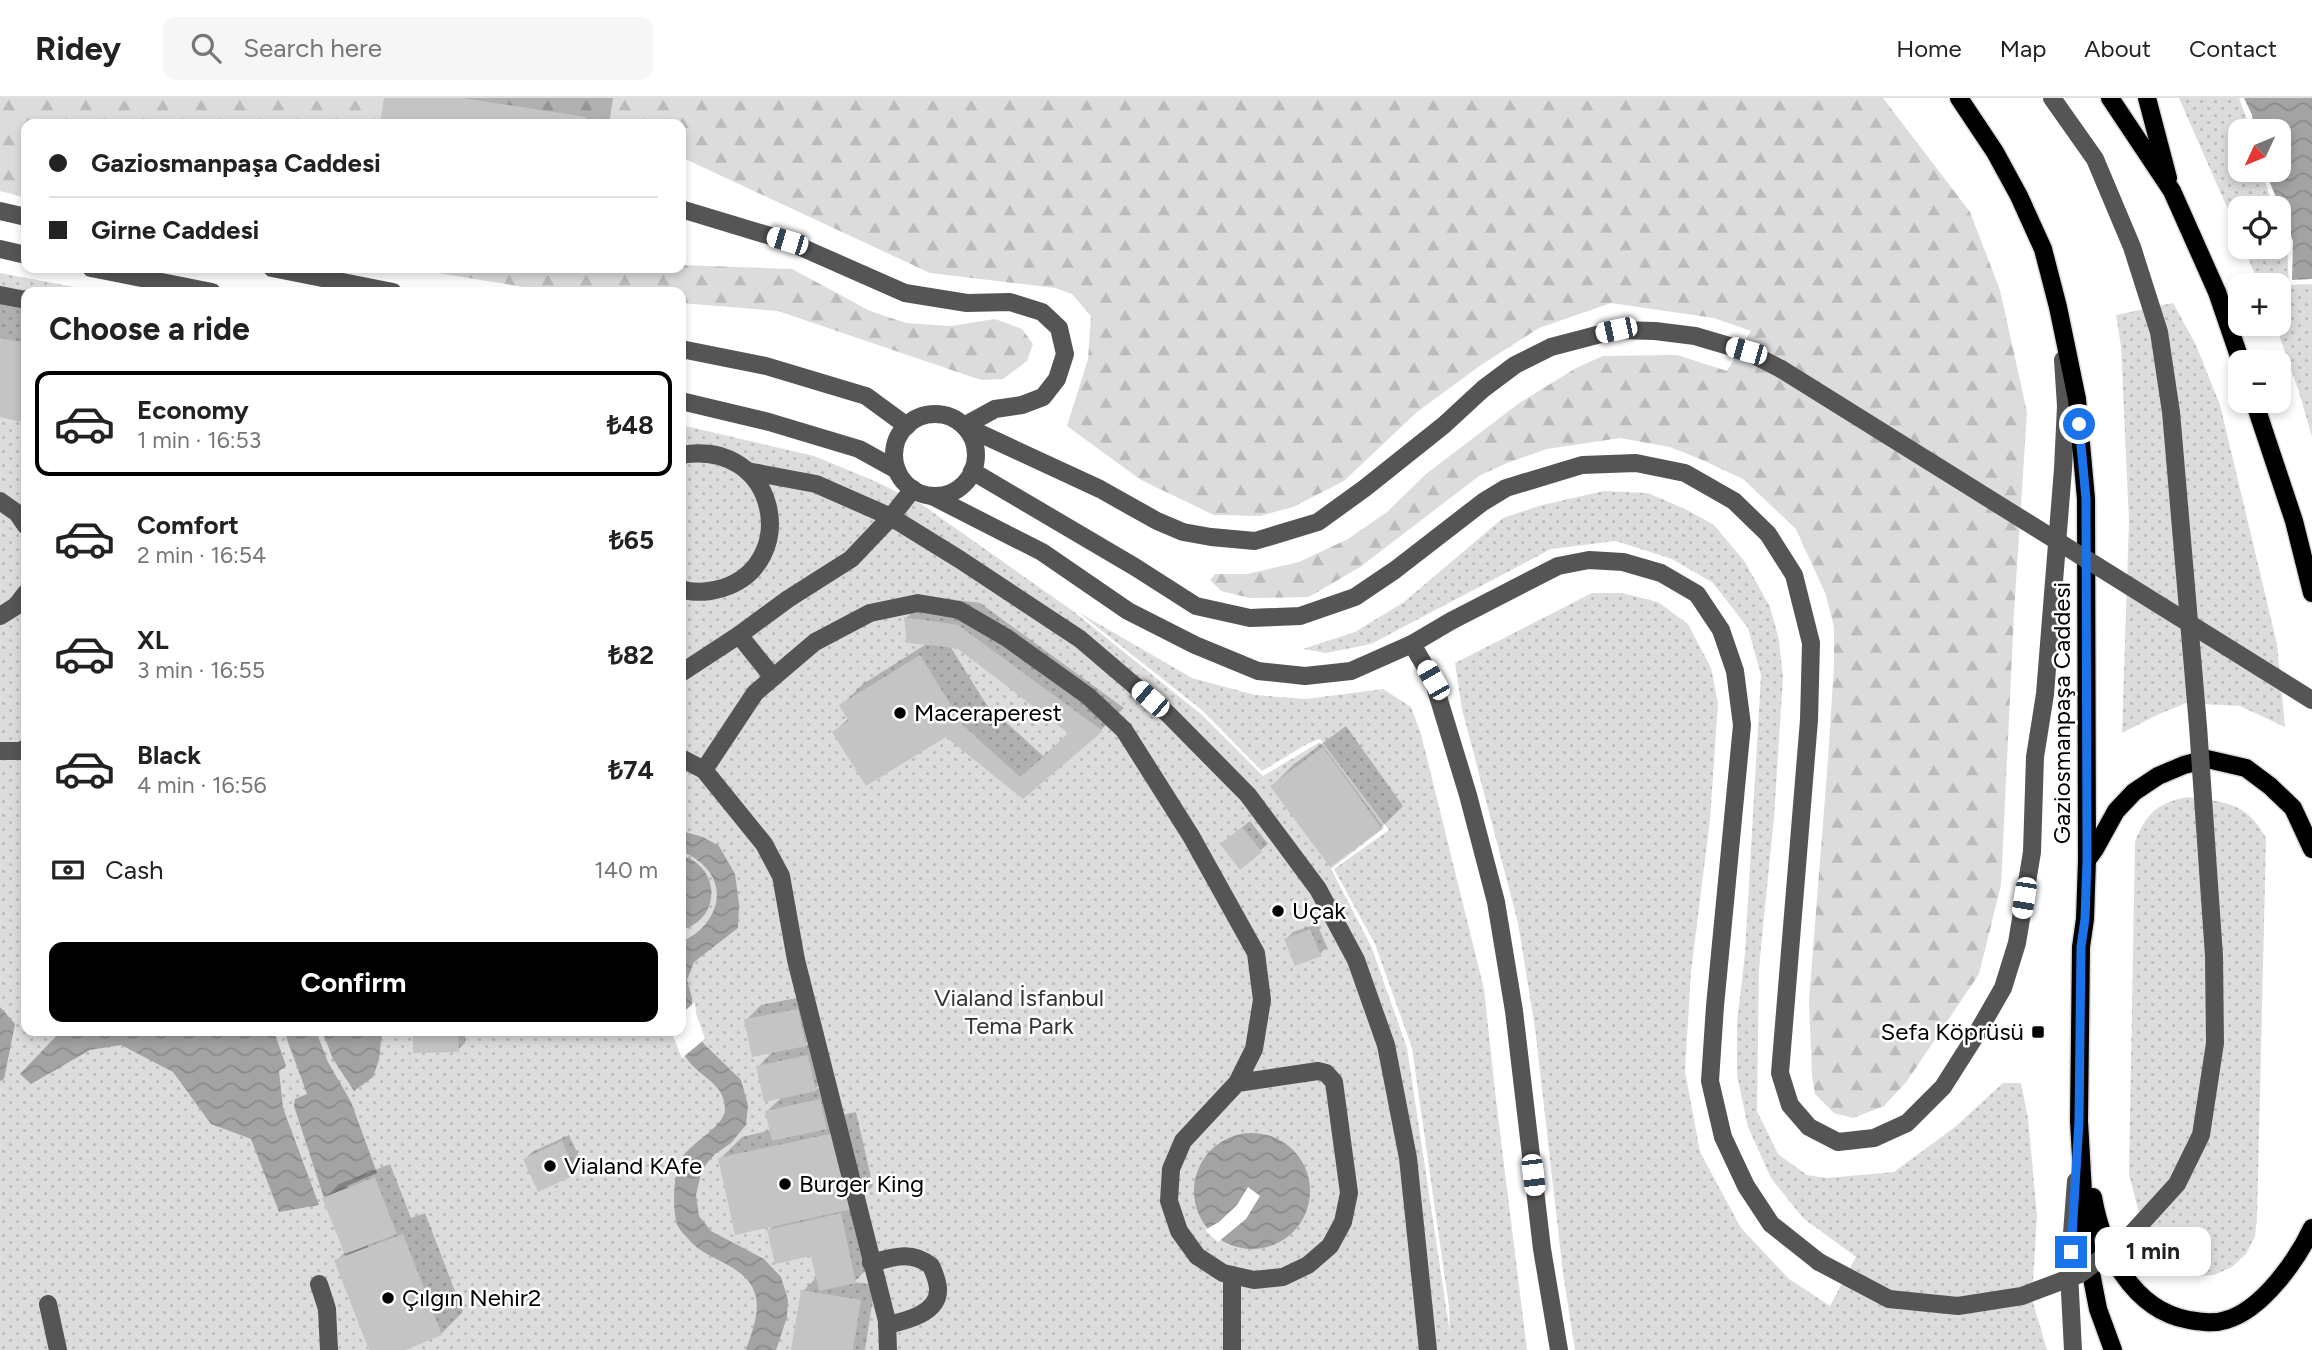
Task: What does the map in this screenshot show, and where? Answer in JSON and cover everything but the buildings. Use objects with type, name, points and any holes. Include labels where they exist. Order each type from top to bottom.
[{"type":"main road","name":"Gaziosmanpaşa Caddesi","points":[[1959,98],[1995,152],[2043,249],[2059,307],[2077,399],[2086,499],[2087,860],[2081,947],[2079,1121],[2086,1247],[2098,1310],[2113,1350]]},
{"type":"main road","points":[[2110,98],[2172,191]]},
{"type":"main road","points":[[2147,98],[2172,191],[2217,292],[2237,350]]},
{"type":"main road","points":[[2258,413],[2294,521],[2312,593]]},
{"type":"main road","points":[[2087,860],[2116,811],[2134,792],[2158,776],[2207,759],[2246,768],[2270,786],[2293,808],[2312,849]]},
{"type":"main road","points":[[2079,1121],[2097,1220],[2119,1268],[2132,1287],[2154,1306],[2182,1318],[2210,1323],[2228,1320],[2253,1305],[2273,1287],[2291,1264],[2312,1228]]},
{"type":"street","points":[[932,496],[1041,552],[1128,611],[1195,645],[1258,671],[1305,676],[1352,671],[1412,644],[1558,566],[1589,560],[1623,562],[1661,573],[1697,594],[1721,630],[1735,671],[1742,724],[1710,1081],[1723,1137],[1746,1185],[1771,1224],[1819,1262],[1889,1299],[1958,1306],[2022,1296],[2080,1274],[2126,1240],[2177,1184],[2201,1135],[2216,1043],[2214,957],[2198,726],[2169,399],[2159,332],[2132,247],[2095,159],[2052,98]]},
{"type":"street","points":[[0,211],[21,216]]},
{"type":"street","points":[[686,211],[787,241],[905,293],[967,303],[1010,302],[1042,312],[1059,328],[1065,354],[1057,379],[1043,397],[1022,405],[995,410],[964,426]]},
{"type":"street","points":[[0,249],[21,253]]},
{"type":"street","points":[[116,273],[187,287]]},
{"type":"street","points":[[297,273],[368,287]]},
{"type":"street","points":[[0,295],[21,299]]},
{"type":"street","points":[[972,471],[1196,606],[1250,618],[1300,617],[1355,597],[1395,570],[1483,502],[1506,488],[1582,465],[1636,463],[1685,473],[1734,501],[1768,534],[1794,575],[1811,643],[1810,720],[1780,1073],[1790,1105],[1810,1128],[1838,1142],[1874,1138],[1907,1123],[1943,1087],[2003,988],[2017,943],[2032,852],[2035,757],[2045,694],[2063,469],[2066,406],[2059,307]]},
{"type":"street","points":[[964,426],[972,437],[976,451],[972,471],[961,487],[950,494],[932,496],[924,495],[903,481],[894,457],[895,444],[912,421],[925,415],[939,414],[953,417],[964,426],[1100,489],[1157,521],[1183,532],[1255,541],[1318,522],[1444,425],[1483,389],[1515,365],[1551,346],[1616,330],[1695,336],[1746,351],[1781,369],[2312,700]]},
{"type":"street","points":[[686,350],[766,366],[866,396],[907,426]]},
{"type":"street","points":[[686,402],[769,422],[859,449],[897,470]]},
{"type":"street","points":[[686,454],[705,452],[729,458],[747,471],[762,488],[769,510],[769,532],[763,554],[750,572],[732,585],[710,592],[686,590]]},
{"type":"street","points":[[747,471],[816,484],[891,517],[1080,639],[1158,706],[1248,795],[1318,889],[1356,961],[1386,1045],[1408,1158],[1428,1350]]},
{"type":"street","points":[[686,670],[788,598],[851,559],[913,489]]},
{"type":"street","points":[[0,501],[21,519]]},
{"type":"street","points":[[0,616],[21,600]]},
{"type":"street","points":[[704,770],[755,693],[772,676],[815,642],[870,613],[918,603],[959,610],[1007,638],[1088,695],[1124,730],[1191,836],[1256,953],[1262,1000],[1254,1049],[1237,1083],[1183,1141],[1171,1169],[1169,1201],[1179,1231],[1197,1256],[1223,1273],[1231,1275],[1254,1280],[1283,1277],[1308,1265],[1330,1246],[1343,1222],[1349,1193],[1334,1082],[1326,1073],[1318,1071],[1237,1083]]},
{"type":"street","points":[[739,635],[772,676]]},
{"type":"street","points":[[1412,644],[1433,680],[1468,795],[1496,902],[1514,1011],[1542,1249],[1559,1350]]},
{"type":"street","points":[[0,751],[21,750]]},
{"type":"street","points":[[686,761],[704,770],[764,844],[781,876],[796,960],[887,1325],[888,1350]]},
{"type":"street","points":[[2073,1350],[2069,1273],[2079,1121]]},
{"type":"street","points":[[871,1263],[904,1255],[916,1257],[931,1266],[939,1291],[924,1313],[913,1319],[887,1325]]},
{"type":"street","points":[[1231,1275],[1231,1350]]},
{"type":"street","points":[[318,1284],[327,1309],[329,1350]]},
{"type":"street","points":[[48,1304],[58,1350]]},
{"type":"green space","points":[[0,98],[1883,98],[1970,212],[2000,290],[2027,412],[2001,885],[1979,974],[1907,1081],[1884,1106],[1853,1118],[1834,1113],[1815,1094],[1809,1000],[1828,760],[1834,627],[1826,595],[1796,529],[1743,479],[1670,447],[1620,438],[1547,449],[1479,476],[1360,567],[1309,597],[1250,598],[1221,591],[1210,580],[1215,574],[1247,574],[1299,562],[1348,539],[1387,512],[1426,474],[1518,404],[1576,368],[1603,356],[1677,355],[1727,371],[1751,331],[1714,318],[1611,303],[1539,328],[1481,365],[1417,412],[1344,481],[1293,507],[1260,516],[1214,515],[1141,480],[1067,426],[1088,359],[1091,316],[1072,294],[1055,288],[930,273],[686,159],[686,119],[21,119],[21,197],[0,191]]},
{"type":"green space","points":[[2179,98],[2239,98],[2247,119],[2228,119],[2228,182],[2265,182],[2270,196],[2228,196],[2228,210]]},
{"type":"green space","points":[[2249,259],[2288,259],[2288,273],[2254,273]]},
{"type":"green space","points":[[686,265],[792,269],[870,311],[906,323],[951,326],[995,319],[1022,329],[1033,344],[1027,361],[1003,379],[981,380],[778,311],[686,303],[686,287],[524,287],[438,273],[686,273]]},
{"type":"green space","name":"Vialand İsfanbul Tema Park","points":[[0,273],[74,287],[21,287],[21,1036],[686,1036],[686,426],[814,456],[921,504],[1073,611],[1202,715],[1263,776],[1320,742],[1384,828],[1331,869],[1371,946],[1407,1048],[1450,1333],[1449,1307],[1412,1048],[1375,944],[1334,869],[1389,830],[1320,739],[1262,771],[1202,710],[1078,612],[1192,678],[1255,695],[1306,699],[1383,689],[1411,707],[1421,734],[1484,989],[1527,1350],[0,1350]]},
{"type":"green space","points":[[2312,284],[2312,437],[2291,369],[2291,350],[2284,350],[2279,336],[2291,336],[2291,285]]},
{"type":"green space","points":[[2173,303],[2196,345],[2220,405],[2277,644],[2285,727],[2240,706],[2186,703],[2122,733],[2129,521],[2121,346],[2116,315]]},
{"type":"green space","points":[[1604,491],[1648,493],[1714,525],[1745,562],[1770,607],[1779,640],[1783,678],[1774,817],[1759,968],[1757,1111],[1778,1154],[1807,1175],[1827,1178],[1894,1172],[1955,1127],[2003,1083],[2021,1083],[2028,1118],[2037,1216],[2032,1299],[2047,1350],[1575,1350],[1563,1273],[1535,1028],[1518,923],[1462,709],[1455,663],[1592,593],[1622,593],[1658,602],[1688,624],[1711,668],[1718,703],[1710,820],[1691,972],[1685,1071],[1700,1152],[1741,1228],[1789,1279],[1830,1306],[1856,1257],[1803,1218],[1771,1178],[1748,1127],[1737,1075],[1737,1023],[1745,953],[1761,675],[1748,628],[1713,583],[1672,559],[1616,541],[1551,549],[1371,644],[1326,653],[1303,649],[1355,632],[1404,602],[1503,518],[1542,505]]},
{"type":"green space","points":[[2187,797],[2234,806],[2251,817],[2266,838],[2255,1236],[2246,1254],[2232,1267],[2214,1275],[2194,1276],[2175,1272],[2159,1261],[2147,1245],[2129,1174],[2135,842],[2154,811],[2160,806]]},
{"type":"water","points":[[2244,98],[2312,98],[2312,279],[2292,280],[2291,196],[2275,196],[2270,182],[2291,182],[2291,119],[2253,119]]},
{"type":"water","points":[[686,832],[703,837],[719,846],[735,874],[739,904],[738,928],[694,962],[687,980],[692,998],[692,1014],[703,1043],[741,1080],[748,1105],[746,1125],[731,1143],[715,1154],[702,1169],[696,1195],[699,1216],[711,1231],[764,1259],[781,1277],[788,1300],[787,1317],[776,1350],[746,1350],[756,1312],[754,1291],[739,1272],[694,1245],[679,1228],[675,1217],[674,1190],[683,1156],[714,1128],[725,1110],[721,1093],[690,1063],[683,1048],[682,1036],[686,1036],[686,940],[703,927],[711,915],[717,893],[710,873],[686,854]]},
{"type":"water","points":[[686,857],[704,870],[711,893],[710,905],[694,924],[686,928]]},
{"type":"water","points":[[0,1007],[15,1024],[4,1079],[0,1081]]},
{"type":"water","points":[[56,1036],[276,1036],[286,1066],[279,1071],[283,1108],[319,1205],[279,1212],[251,1139],[211,1124],[173,1072],[121,1045],[90,1050],[31,1084],[20,1074]]},
{"type":"water","points":[[286,1036],[318,1036],[328,1062],[351,1102],[377,1173],[347,1186],[404,1350],[380,1350],[323,1195],[294,1106],[295,1099],[307,1094]]},
{"type":"water","points":[[324,1036],[381,1036],[379,1060],[373,1077],[354,1091],[333,1059]]},
{"type":"water","points":[[1252,1133],[1274,1138],[1293,1150],[1305,1169],[1310,1191],[1305,1213],[1293,1232],[1274,1244],[1252,1249],[1230,1244],[1211,1232],[1199,1213],[1194,1191],[1199,1169],[1211,1150],[1230,1138]]},
{"type":"pier","points":[[695,1002],[705,1039],[682,1058],[673,1036],[686,1036],[686,1010]]},
{"type":"pier","points":[[1248,1187],[1260,1196],[1246,1219],[1218,1242],[1205,1230],[1219,1222],[1237,1205]]},
{"type":"place","name":"Maceraperest","points":[[900,713]]},
{"type":"place","name":"Uçak","points":[[1278,911]]},
{"type":"place","name":"Sefa Köprüsü","points":[[2038,1032]]},
{"type":"place","name":"Vialand KAfe","points":[[550,1166]]},
{"type":"place","name":"Burger King","points":[[785,1184]]},
{"type":"place","name":"Çılgın Nehir2","points":[[388,1298]]},
{"type":"route","points":[[2071,1252],[2079,1121],[2081,947],[2087,860],[2086,499],[2079,424]]}]
